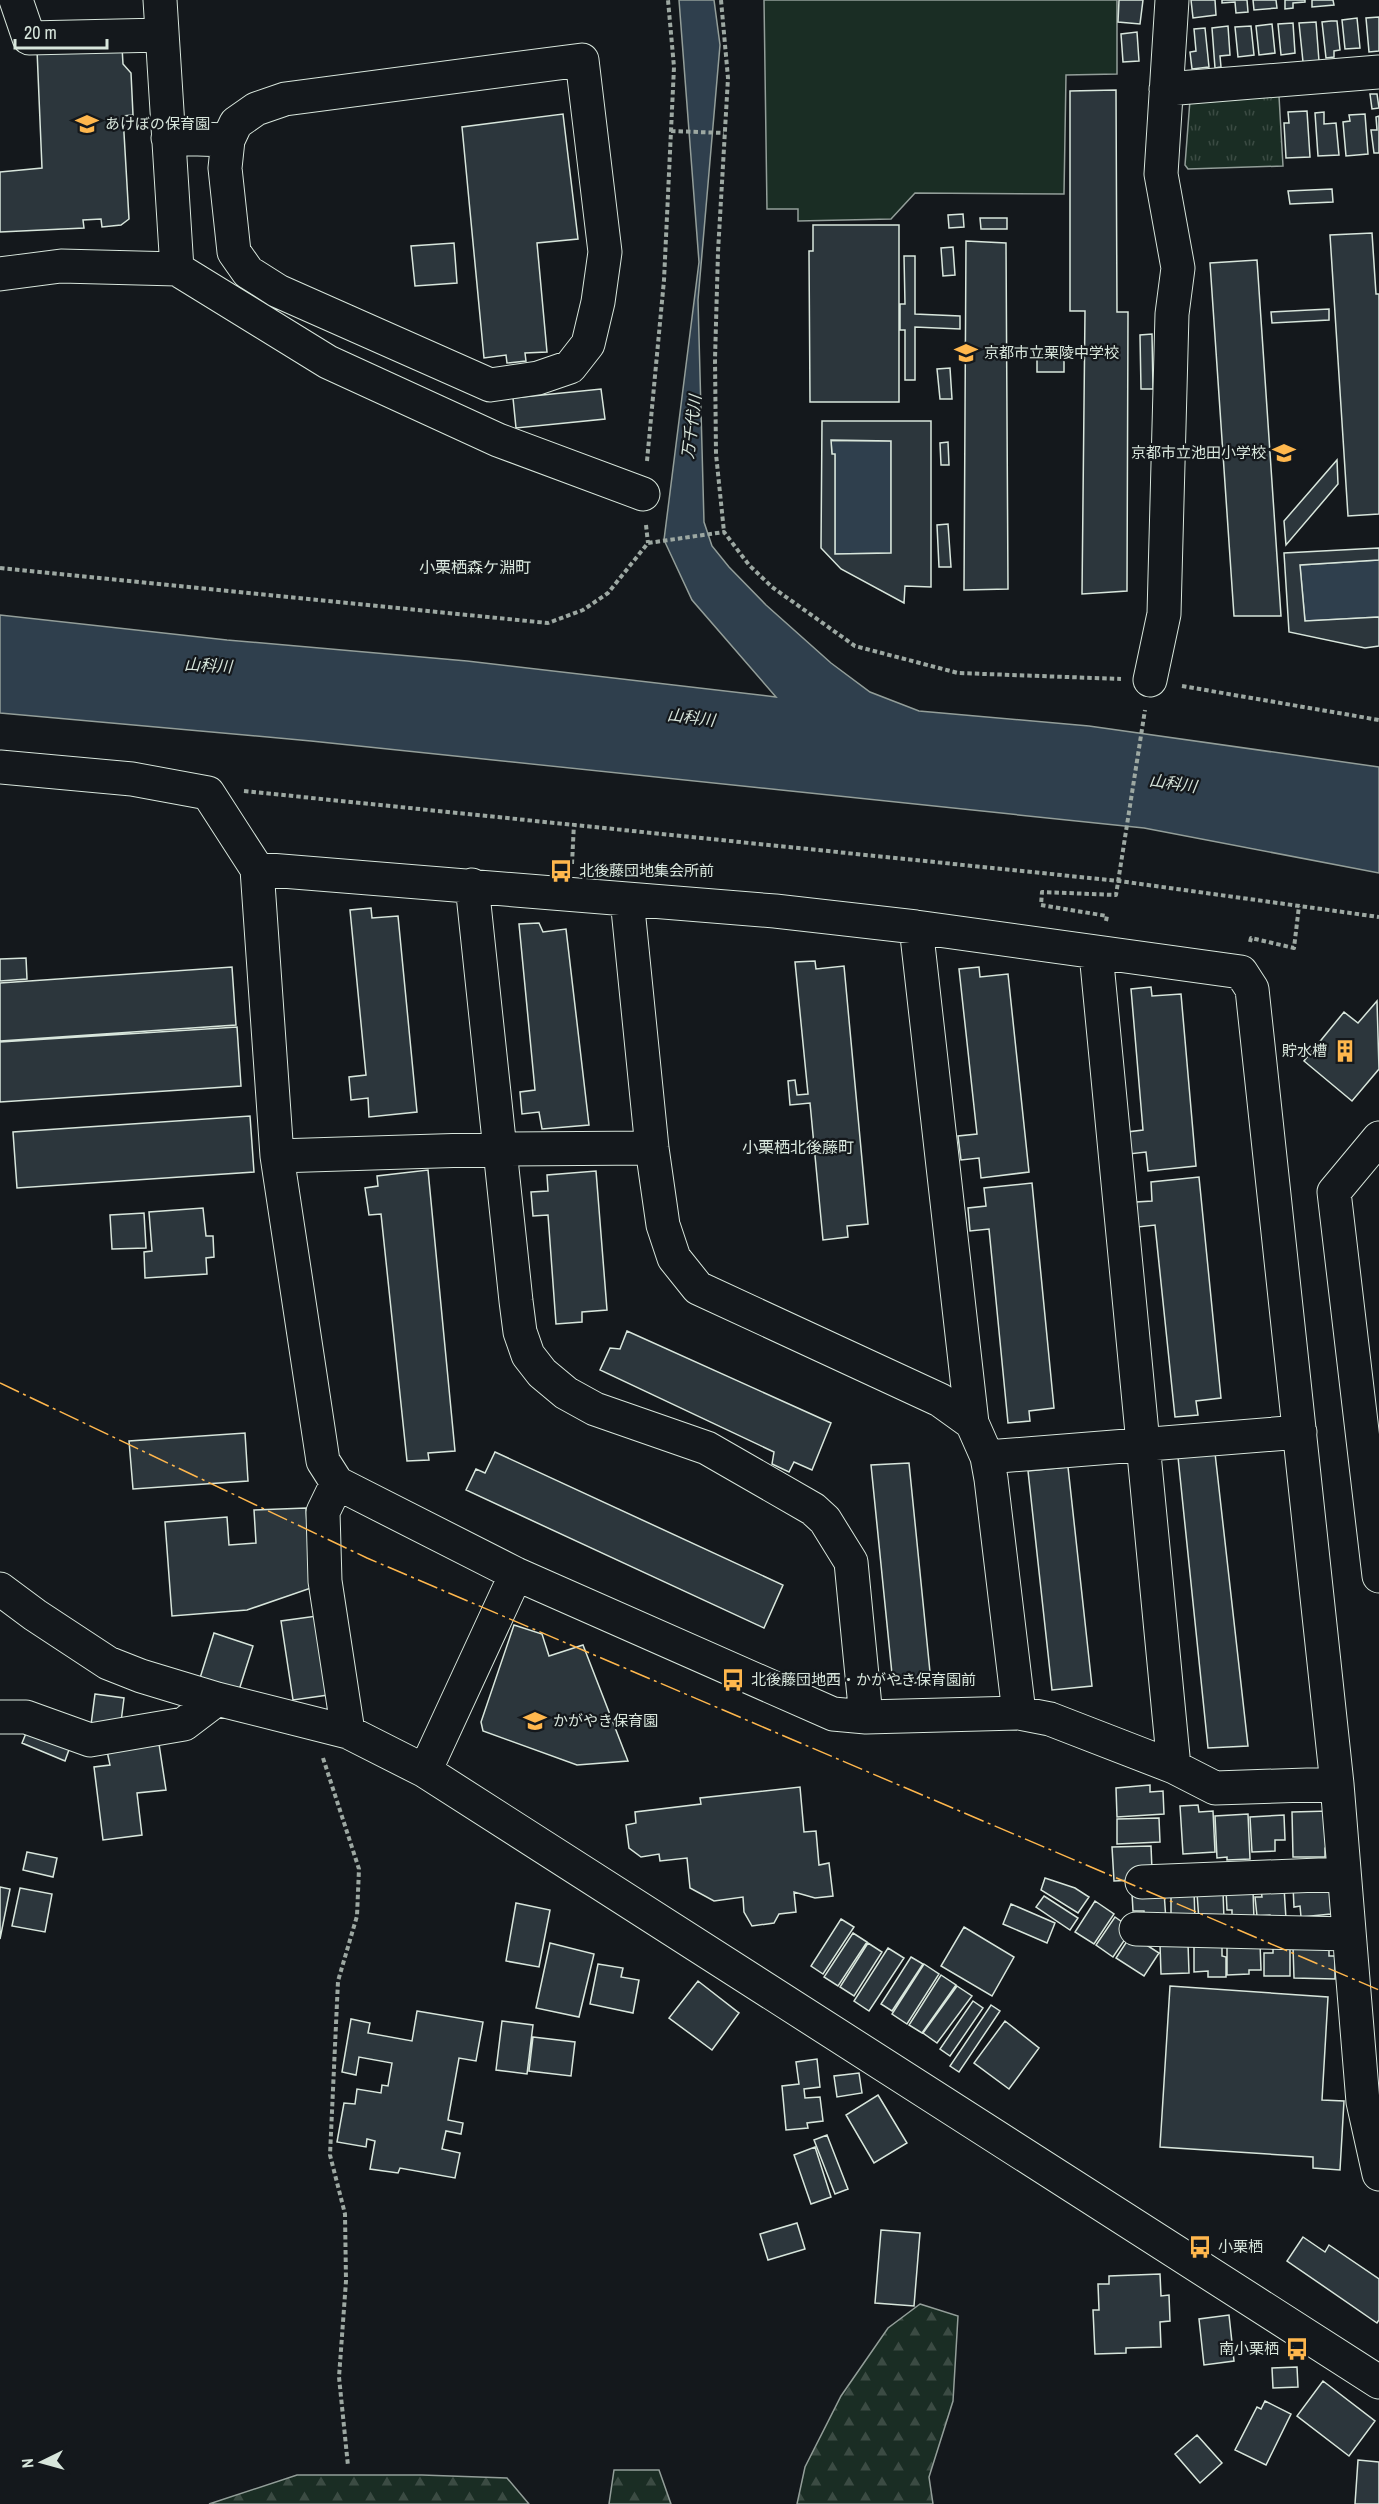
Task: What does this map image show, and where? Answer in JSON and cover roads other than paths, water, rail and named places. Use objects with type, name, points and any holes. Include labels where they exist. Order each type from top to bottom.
[{"type":"street","points":[[16,0],[29,38],[162,35]]},
{"type":"street","points":[[160,0],[177,269]]},
{"type":"street","points":[[1148,694],[1164,614],[1172,314],[1178,268],[1161,174],[1172,0]]},
{"type":"street","points":[[582,60],[605,252],[598,302],[588,344],[570,367],[538,378],[490,385],[278,291],[248,272],[234,252],[225,168],[228,140],[236,123],[256,109],[285,99],[582,60]]},
{"type":"street","points":[[1166,89],[1379,72]]},
{"type":"street","points":[[168,138],[228,140]]},
{"type":"street","points":[[0,274],[61,266],[177,269],[328,362],[498,440],[643,494]]},
{"type":"street","points":[[0,767],[132,779],[207,793],[257,868],[277,1156],[323,1461],[337,1483],[516,1574],[832,1714],[866,1717],[1019,1713],[1050,1719],[1174,1767],[1215,1788],[1336,1784]]},
{"type":"street","points":[[257,868],[775,911],[916,927],[1241,972],[1252,989],[1336,1784],[1363,2102],[1379,2174]]},
{"type":"street","points":[[472,885],[520,1332],[528,1355],[542,1373],[566,1393],[595,1409],[707,1448],[813,1509],[825,1520],[851,1563],[866,1717]]},
{"type":"street","points":[[627,899],[652,1148],[663,1225],[674,1258],[698,1288],[940,1400],[972,1423]]},
{"type":"street","points":[[916,927],[972,1423],[987,1457],[992,1479],[1019,1713]]},
{"type":"street","points":[[1096,953],[1118,1205],[1144,1443],[1174,1767]]},
{"type":"street","points":[[1379,1138],[1334,1192],[1379,1576]]},
{"type":"street","points":[[277,1156],[501,1149],[652,1148]]},
{"type":"street","points":[[987,1457],[1300,1432]]},
{"type":"street","points":[[332,1728],[323,1512],[337,1483]]},
{"type":"street","points":[[425,1771],[516,1574]]},
{"type":"street","points":[[0,1589],[35,1615],[108,1662],[141,1676],[217,1699],[332,1728],[425,1771],[1379,2382]]},
{"type":"street","points":[[0,1717],[26,1717],[90,1740],[184,1724],[217,1699]]},
{"type":"street","points":[[1142,1882],[1344,1874]]},
{"type":"street","points":[[1136,1929],[1349,1934]]},
{"type":"water","points":[[679,0],[714,0],[720,45],[698,300],[704,522],[712,546],[766,605],[831,663],[870,692],[919,711],[1089,726],[1379,767],[1379,873],[1144,828],[311,741],[0,713],[0,615],[227,640],[467,661],[776,697],[692,600],[664,540],[699,262]]},
{"type":"water","points":[[831,441],[891,441],[891,553],[835,554],[835,455],[832,454]]},
{"type":"water","points":[[1379,560],[1379,617],[1305,621],[1300,565]]},
{"type":"place","name":"あけぼの保育園","points":[[87,124]]},
{"type":"place","name":"京都市立栗陵中学校","points":[[966,353]]},
{"type":"place","name":"京都市立池田小学校","points":[[1284,453]]},
{"type":"place","name":"北後藤団地集会所前","points":[[561,871]]},
{"type":"place","name":"貯水槽","points":[[1345,1051]]},
{"type":"place","name":"北後藤団地西・かがやき保育園前","points":[[733,1680]]},
{"type":"place","name":"かがやき保育園","points":[[535,1721]]},
{"type":"place","name":"小栗栖","points":[[1200,2247]]},
{"type":"place","name":"南小栗栖","points":[[1297,2349]]},
{"type":"district","name":"小栗栖森ケ淵町","points":[[475,567]]},
{"type":"district","name":"小栗栖北後藤町","points":[[798,1147]]},
{"type":"water label","name":"万千代川","points":[[691,427]]},
{"type":"water label","name":"山科川","points":[[208,665]]},
{"type":"water label","name":"山科川","points":[[691,717]]},
{"type":"water label","name":"山科川","points":[[1173,783]]}]
